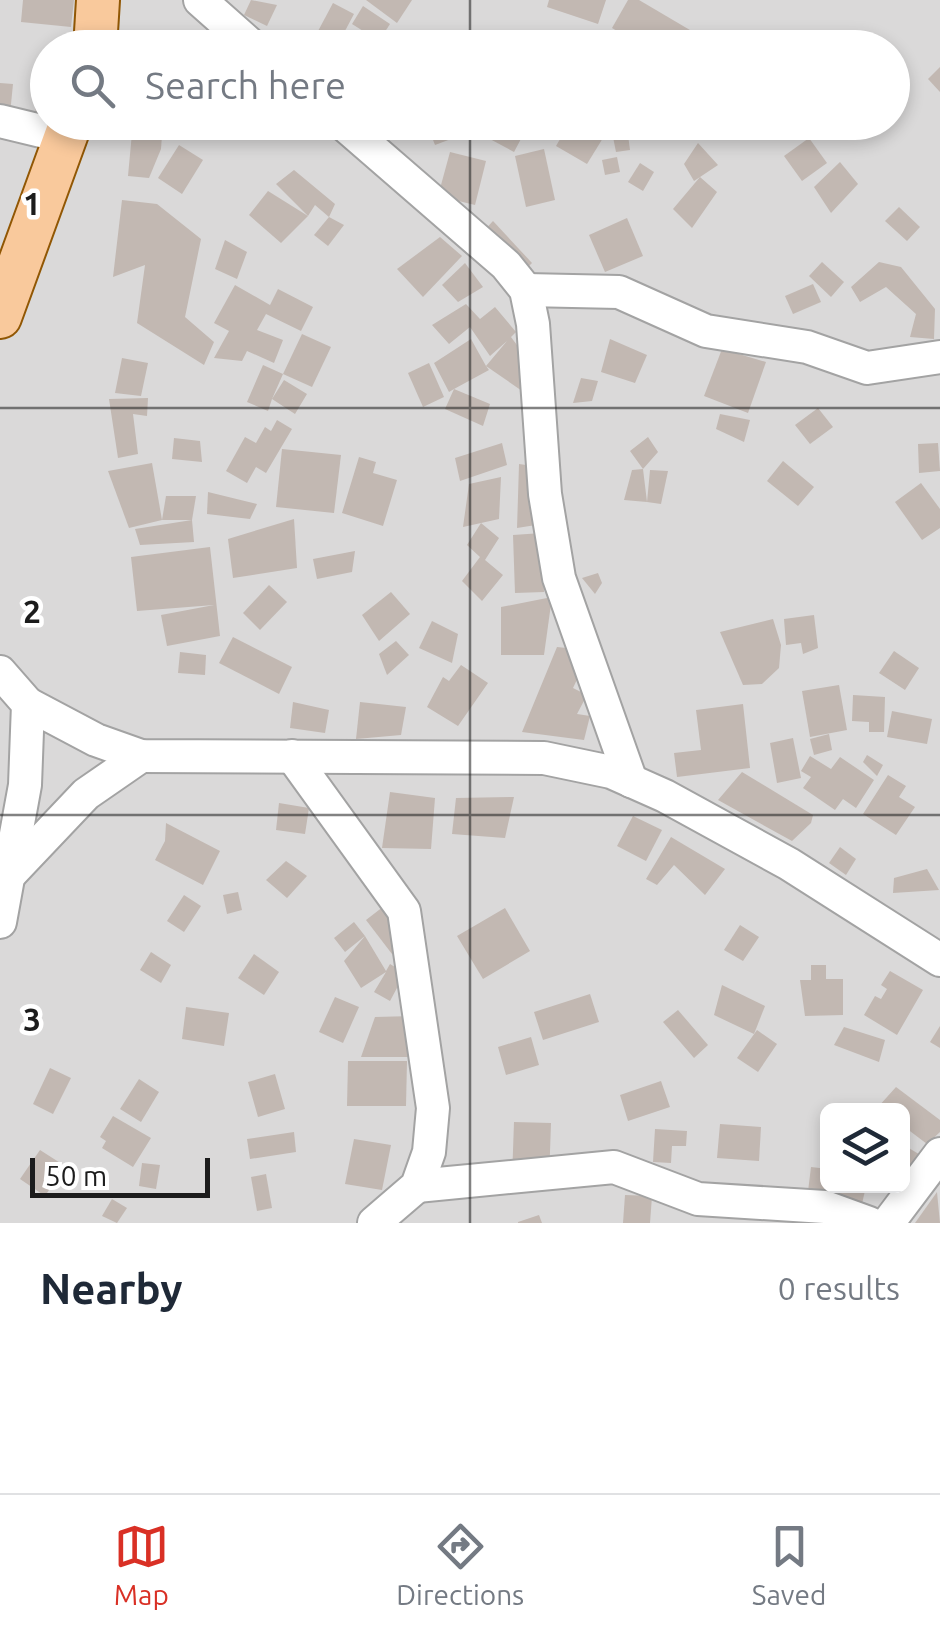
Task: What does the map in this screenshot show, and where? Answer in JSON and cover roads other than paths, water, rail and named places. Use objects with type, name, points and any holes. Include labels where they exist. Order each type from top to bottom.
[{"type":"main road","points":[[96,30],[98,0]]},
{"type":"main road","points":[[0,317],[65,140]]},
{"type":"street","points":[[200,0],[234,30]]},
{"type":"street","points":[[0,121],[30,125]]},
{"type":"street","points":[[362,140],[506,264],[526,290],[533,324],[545,494],[560,578],[631,781]]},
{"type":"street","points":[[526,290],[619,292],[706,331],[807,347],[867,368],[940,357]]},
{"type":"street","points":[[0,672],[28,704],[96,740],[141,756],[544,758],[631,781],[789,864],[940,960]]},
{"type":"street","points":[[0,922],[12,872],[24,785],[28,704]]},
{"type":"street","points":[[12,872],[86,794],[141,756]]},
{"type":"street","points":[[292,756],[404,912],[433,1108],[429,1152],[417,1186],[374,1223]]},
{"type":"street","points":[[888,1223],[940,1154]]},
{"type":"street","points":[[417,1186],[614,1167],[698,1199],[825,1207],[869,1223]]}]
